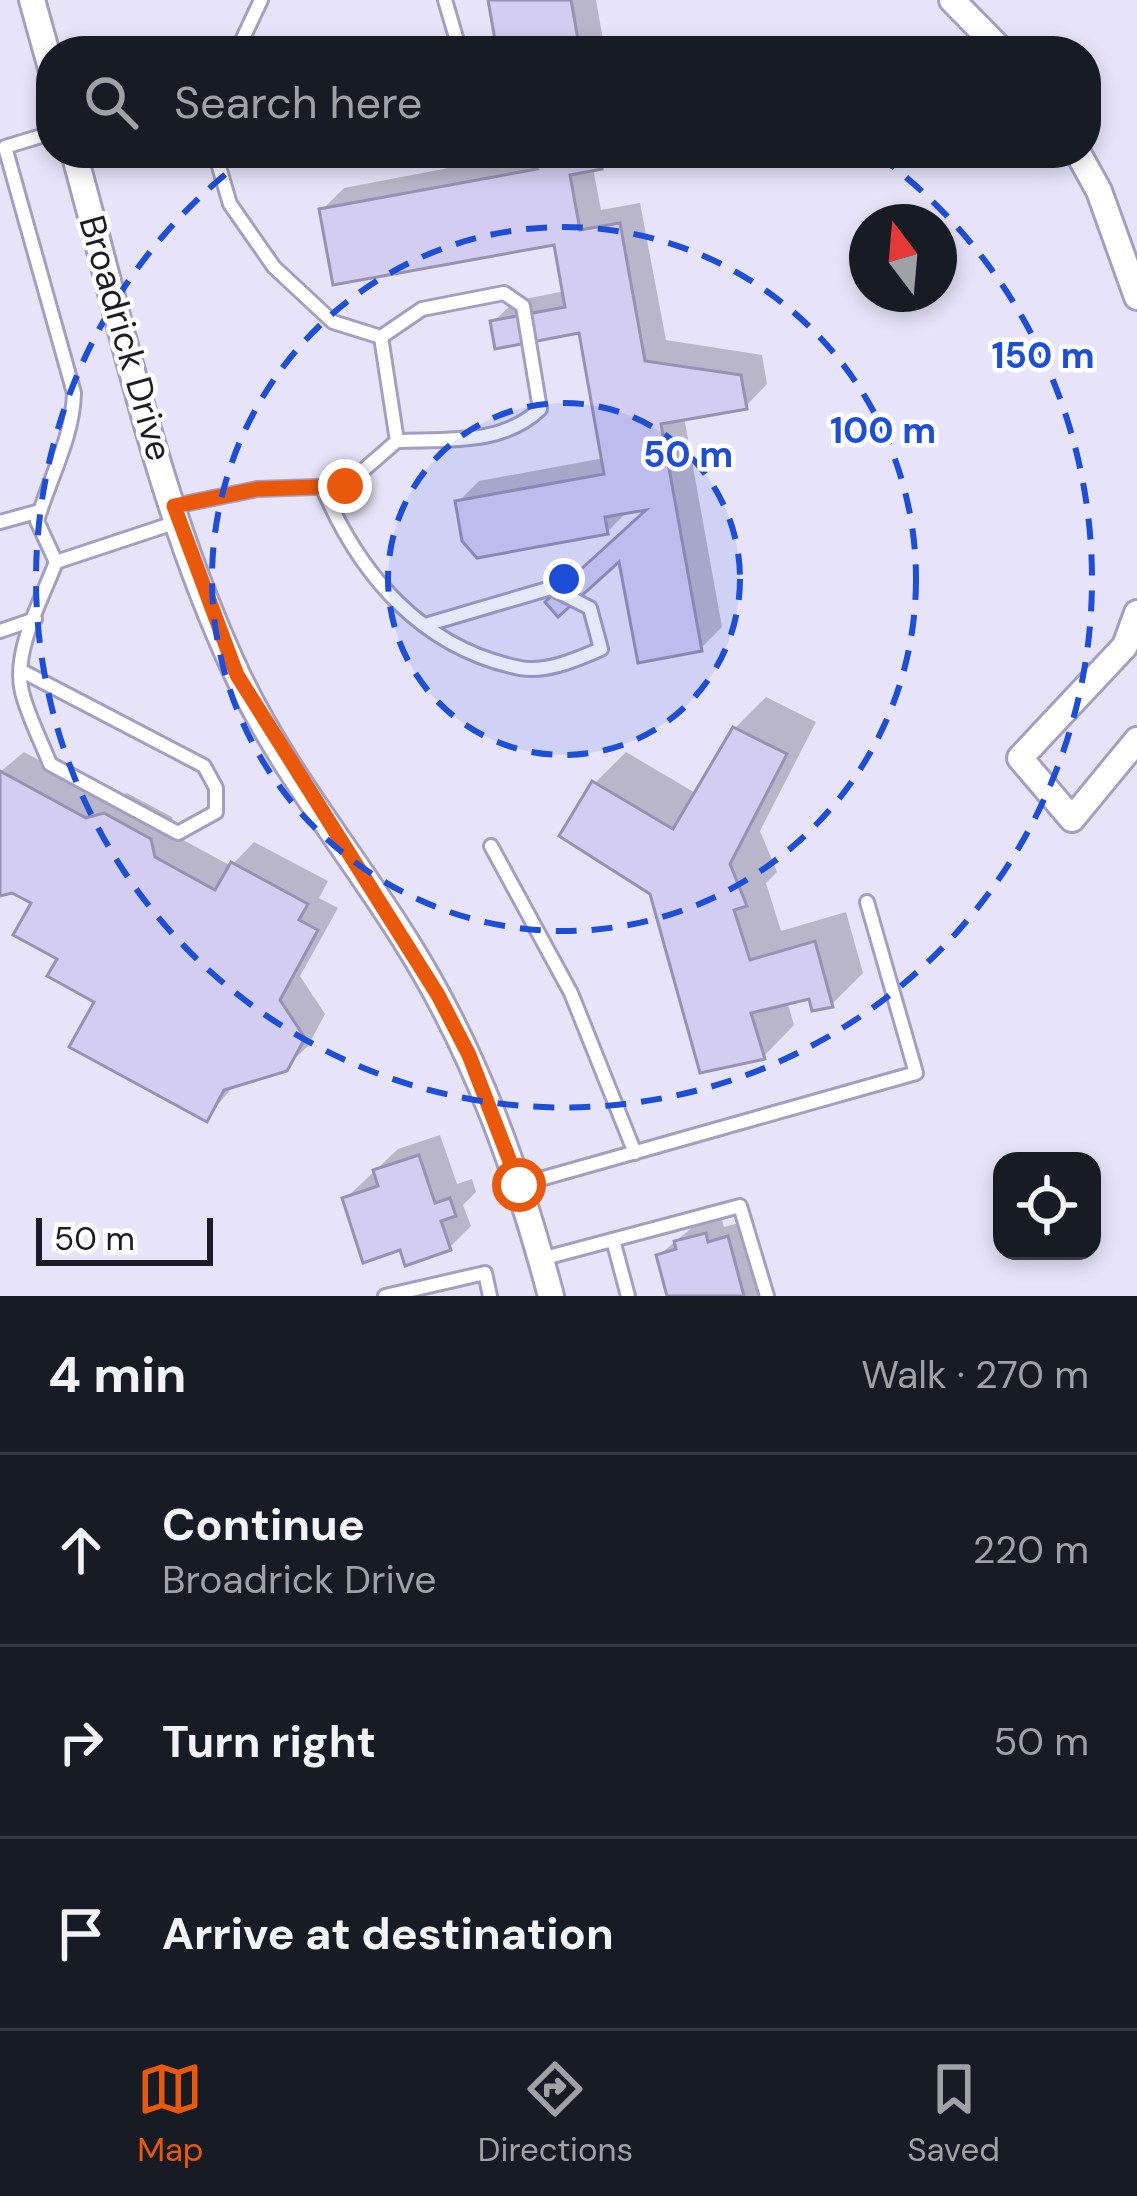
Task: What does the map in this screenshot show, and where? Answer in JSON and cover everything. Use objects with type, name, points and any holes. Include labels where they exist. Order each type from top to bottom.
[{"type":"street","points":[[32,0],[42,36]]},
{"type":"street","points":[[952,0],[987,36]]},
{"type":"street","name":"Broadrick Drive","points":[[78,168],[176,514],[237,675],[438,995],[469,1055],[519,1185],[551,1296]]},
{"type":"street","points":[[1086,168],[1137,297]]},
{"type":"street","points":[[1137,613],[1125,646],[1020,758],[1072,819],[1137,740]]},
{"type":"lane","points":[[244,36],[261,0]]},
{"type":"lane","points":[[445,0],[456,36]]},
{"type":"lane","points":[[22,671],[204,766],[215,788],[216,812],[178,833],[50,764],[20,688],[22,671],[35,619],[56,562],[37,520],[60,447],[73,428],[74,393],[3,147],[36,137]]},
{"type":"lane","points":[[219,168],[230,204],[274,267],[333,322],[381,337]]},
{"type":"lane","points":[[56,562],[176,514],[257,489],[345,486],[397,441],[475,438],[520,429],[540,409],[523,306],[504,292],[422,309],[381,337]]},
{"type":"lane","points":[[381,337],[397,441]]},
{"type":"lane","points":[[322,487],[346,544],[389,600],[442,638],[523,669],[564,664],[602,649],[590,608],[550,588],[425,625]]},
{"type":"lane","points":[[0,522],[40,511]]},
{"type":"lane","points":[[0,631],[35,619]]},
{"type":"lane","points":[[490,846],[571,993],[635,1153]]},
{"type":"lane","points":[[519,1185],[916,1073],[867,902]]},
{"type":"lane","points":[[541,1259],[740,1206],[767,1296]]},
{"type":"lane","points":[[613,1240],[628,1296]]},
{"type":"lane","points":[[385,1296],[484,1273],[490,1296]]},
{"type":"building","points":[[488,0],[571,0],[577,36],[494,36]]},
{"type":"building","points":[[602,168],[570,175],[580,230],[620,223],[645,361],[741,375],[747,409],[661,424],[702,651],[638,663],[619,562],[558,617],[545,602],[646,510],[605,517],[608,534],[477,558],[462,541],[455,501],[604,474],[579,333],[495,349],[490,321],[565,307],[554,245],[333,285],[319,209],[537,169]]},
{"type":"building","points":[[733,727],[787,754],[730,864],[747,906],[734,910],[750,960],[815,941],[833,1007],[812,1011],[809,999],[751,1013],[765,1059],[700,1073],[650,894],[559,836],[592,781],[673,829]]},
{"type":"building","points":[[0,771],[86,818],[104,813],[151,839],[155,857],[215,890],[231,862],[308,904],[299,920],[318,930],[280,1000],[305,1038],[287,1071],[224,1090],[207,1122],[69,1047],[94,1002],[47,976],[57,959],[13,935],[31,903],[12,893],[0,896]]},
{"type":"building","points":[[419,1155],[435,1203],[450,1198],[456,1216],[441,1221],[451,1250],[405,1266],[400,1250],[363,1263],[342,1198],[378,1186],[373,1170]]},
{"type":"building","points":[[706,1233],[708,1242],[728,1236],[744,1296],[667,1296],[656,1255],[676,1249],[674,1241]]},
{"type":"route","points":[[345,486],[257,489],[174,506],[204,598],[237,675],[438,995],[469,1055],[519,1185]]}]
